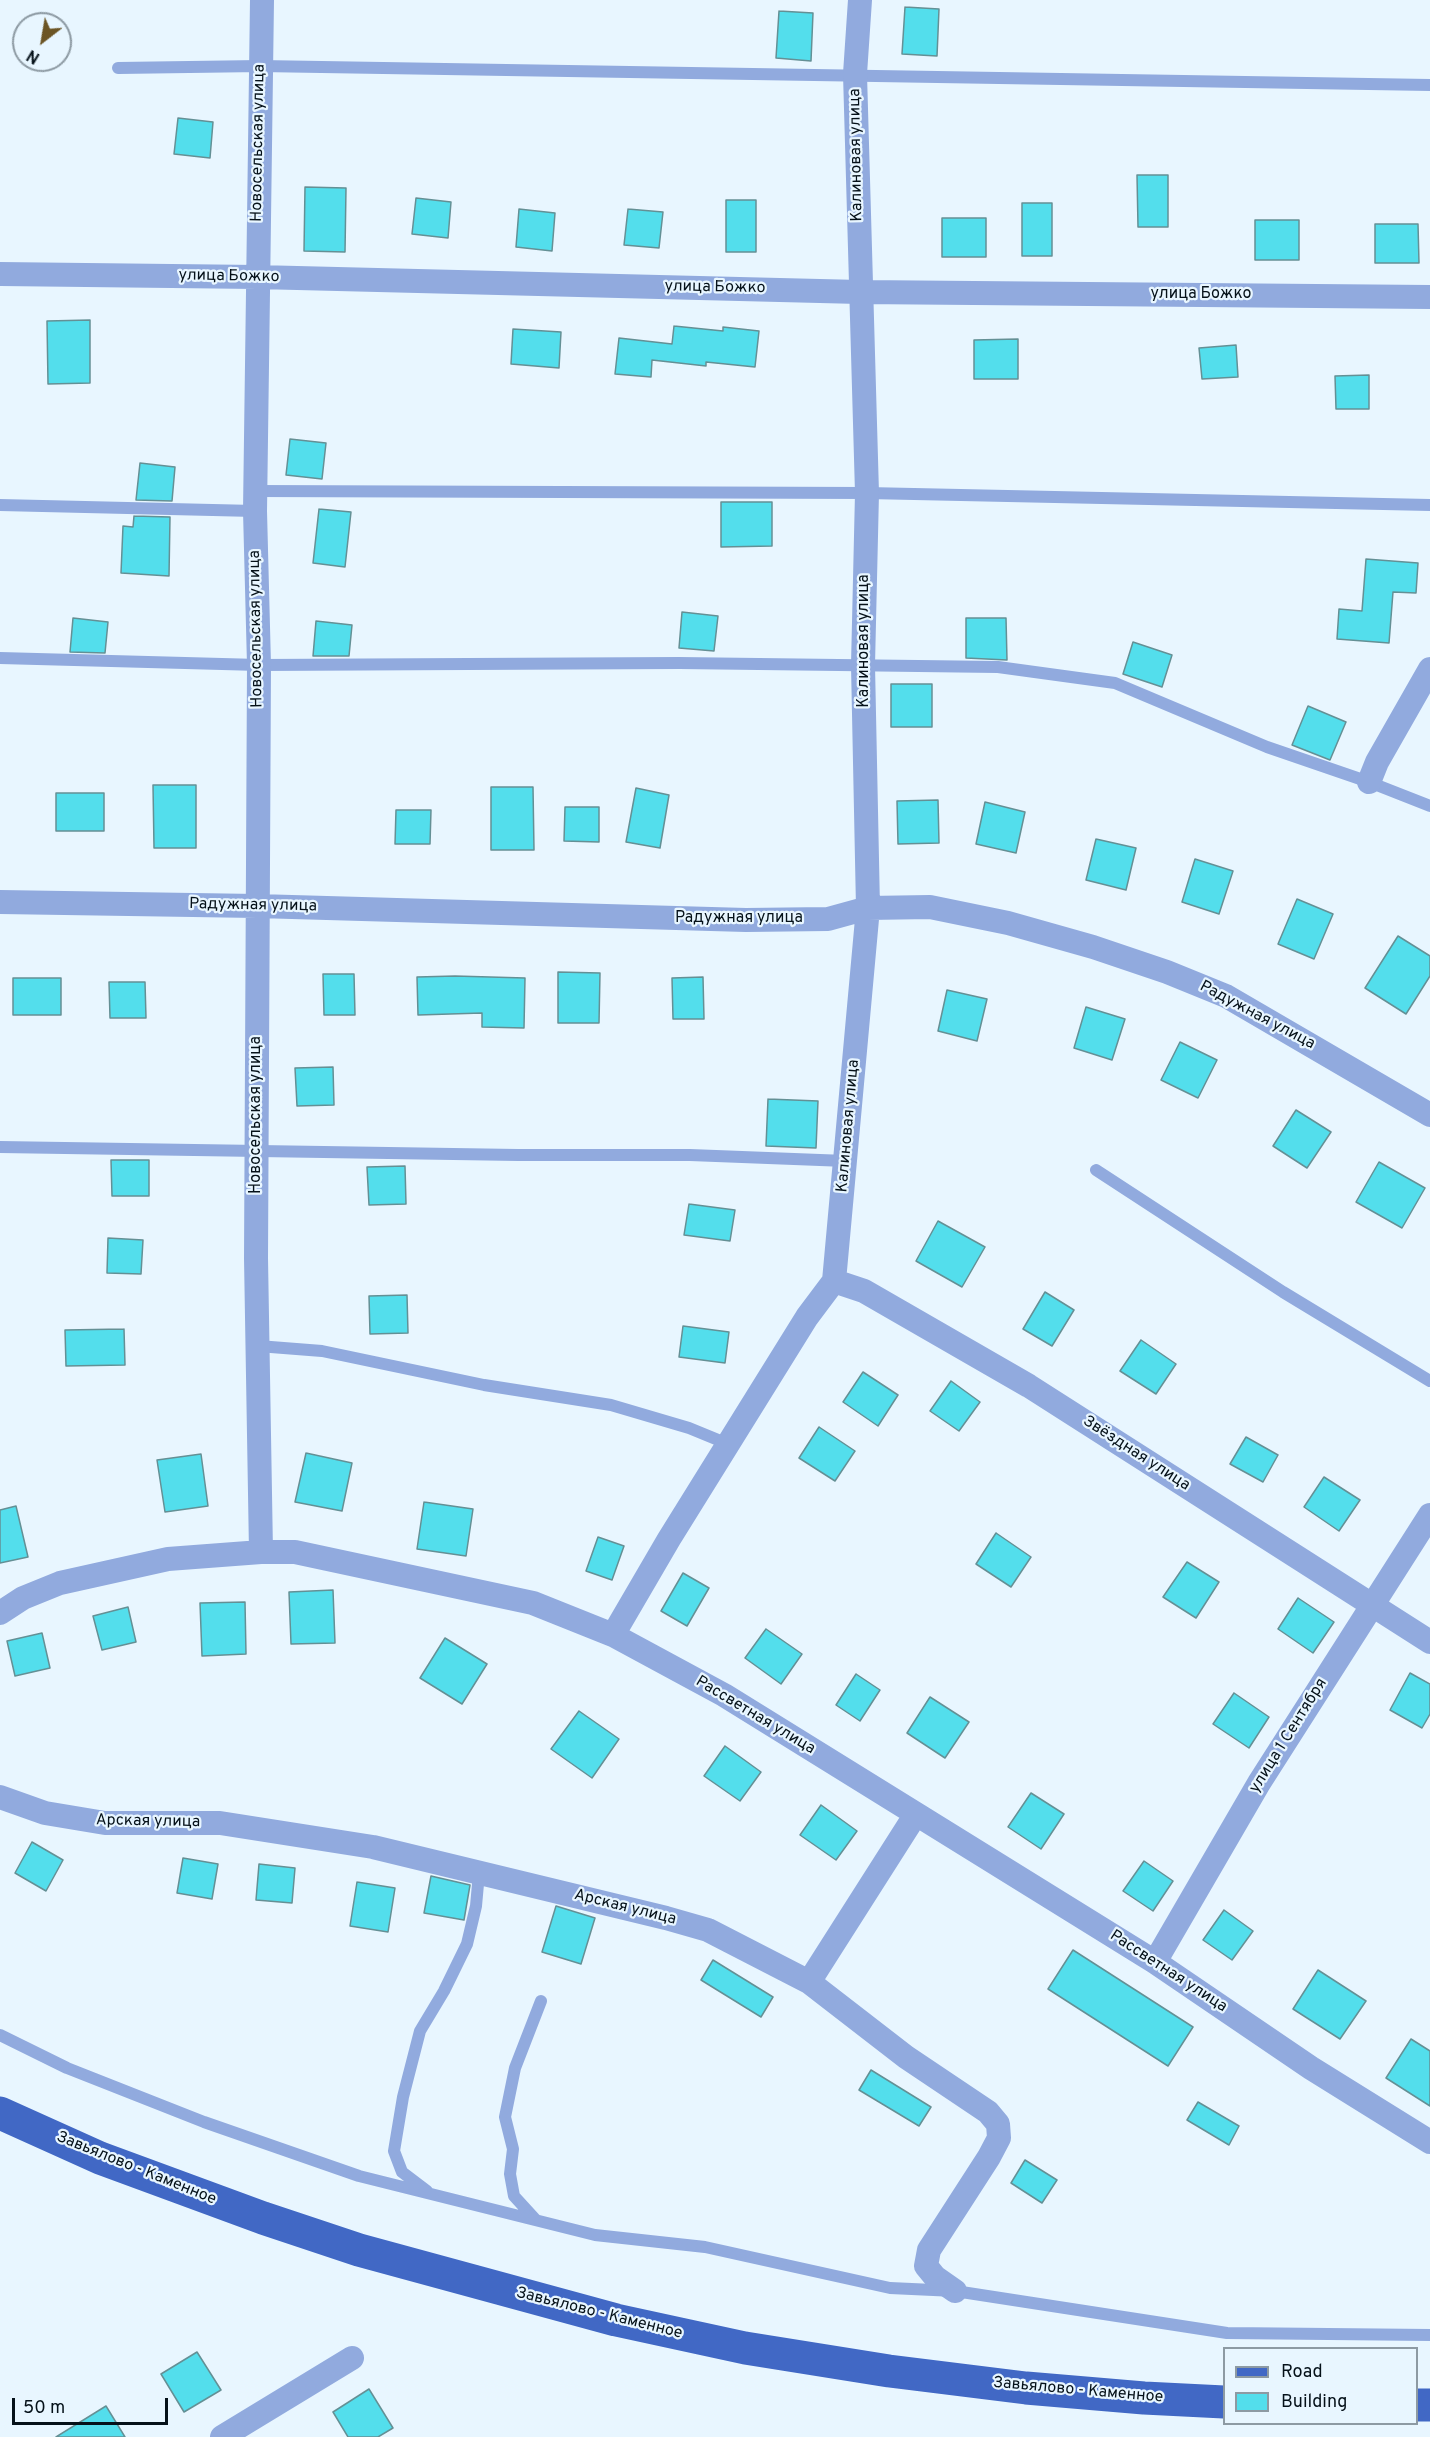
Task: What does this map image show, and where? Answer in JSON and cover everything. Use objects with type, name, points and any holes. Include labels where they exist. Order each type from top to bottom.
[{"type":"main road","name":"Завьялово - Каменное","points":[[0,2113],[110,2162],[284,2225],[359,2250],[616,2320],[745,2348],[889,2371],[1026,2388],[1223,2402]]},
{"type":"street","name":"Новосельская улица","points":[[261,1552],[256,1258],[259,665],[255,501],[262,0]]},
{"type":"street","name":"Калиновая улица","points":[[834,1281],[868,908],[863,665],[867,493],[855,74],[860,0]]},
{"type":"street","name":"улица Божко","points":[[0,274],[258,277],[860,292],[1430,297]]},
{"type":"street","points":[[1370,782],[1377,762],[1430,669]]},
{"type":"street","name":"Радужная улица","points":[[0,902],[257,906],[746,920],[828,919],[868,908],[930,907],[986,918],[1093,946],[1226,996],[1430,1115]]},
{"type":"street","points":[[613,1635],[807,1317],[834,1281]]},
{"type":"street","name":"Звёздная улица","points":[[834,1281],[864,1291],[1029,1386],[1430,1642]]},
{"type":"street","name":"улица 1 Сентября","points":[[1155,1962],[1259,1784],[1430,1515]]},
{"type":"street","name":"Рассветная улица","points":[[0,1613],[23,1598],[60,1583],[168,1559],[261,1552],[295,1552],[533,1603],[613,1635],[724,1695],[1155,1962],[1311,2068],[1430,2142]]},
{"type":"street","name":"Арская улица","points":[[0,1797],[45,1813],[105,1823],[220,1823],[373,1848],[708,1930],[809,1982],[906,2057],[988,2112],[998,2124],[999,2138],[989,2157],[929,2250],[926,2266],[935,2277],[955,2291]]},
{"type":"street","points":[[809,1982],[916,1814]]},
{"type":"street","points":[[222,2437],[352,2358]]},
{"type":"lane","points":[[118,68],[260,66],[508,72],[855,74],[1430,85]]},
{"type":"lane","points":[[0,505],[867,493],[1430,505]]},
{"type":"lane","points":[[0,658],[259,665],[679,663],[998,667],[1115,683],[1267,747],[1370,782],[1430,806]]},
{"type":"lane","points":[[0,1147],[518,1155],[690,1155],[846,1161]]},
{"type":"lane","points":[[1096,1170],[1283,1292],[1430,1381]]},
{"type":"lane","points":[[258,1346],[322,1351],[484,1385],[611,1405],[689,1428],[728,1444]]},
{"type":"lane","points":[[432,2195],[402,2172],[394,2151],[403,2097],[420,2031],[444,1991],[467,1944],[476,1906],[479,1873]]},
{"type":"lane","points":[[536,2220],[514,2196],[510,2174],[513,2149],[505,2117],[515,2068],[541,2001]]},
{"type":"lane","points":[[0,2035],[67,2068],[204,2122],[359,2176],[595,2235],[705,2247],[890,2288],[955,2291],[1227,2333],[1430,2335]]},
{"type":"building","points":[[905,7],[939,9],[937,56],[902,54]]},
{"type":"building","points":[[779,11],[813,13],[811,61],[776,58]]},
{"type":"building","points":[[178,118],[213,122],[210,158],[174,154]]},
{"type":"building","points":[[1137,175],[1168,175],[1168,227],[1138,227]]},
{"type":"building","points":[[305,187],[346,188],[345,252],[304,251]]},
{"type":"building","points":[[416,198],[451,202],[448,238],[412,234]]},
{"type":"building","points":[[726,200],[756,200],[756,252],[726,252]]},
{"type":"building","points":[[1022,203],[1052,203],[1052,256],[1022,256]]},
{"type":"building","points":[[519,209],[555,213],[552,251],[516,247]]},
{"type":"building","points":[[628,209],[663,212],[659,248],[624,245]]},
{"type":"building","points":[[942,218],[986,218],[986,257],[942,257]]},
{"type":"building","points":[[1255,220],[1299,220],[1299,260],[1255,260]]},
{"type":"building","points":[[1375,224],[1418,224],[1419,263],[1375,263]]},
{"type":"building","points":[[90,320],[90,383],[48,384],[47,321]]},
{"type":"building","points":[[674,326],[723,331],[723,327],[759,331],[755,367],[706,362],[706,366],[652,360],[651,377],[615,374],[619,338],[672,344]]},
{"type":"building","points":[[513,329],[561,332],[559,368],[511,364]]},
{"type":"building","points":[[1018,339],[1018,379],[974,379],[974,340]]},
{"type":"building","points":[[1236,345],[1238,377],[1202,379],[1199,348]]},
{"type":"building","points":[[1369,375],[1369,409],[1336,409],[1335,376]]},
{"type":"building","points":[[290,439],[326,443],[322,479],[286,475]]},
{"type":"building","points":[[140,463],[175,467],[172,501],[136,500]]},
{"type":"building","points":[[721,502],[772,502],[772,546],[721,547]]},
{"type":"building","points":[[319,509],[351,512],[345,567],[313,563]]},
{"type":"building","points":[[134,516],[170,517],[169,576],[121,573],[123,526],[133,527]]},
{"type":"building","points":[[1366,559],[1418,563],[1416,593],[1393,592],[1389,643],[1337,639],[1339,609],[1362,611]]},
{"type":"building","points":[[682,612],[718,616],[714,651],[679,648]]},
{"type":"building","points":[[73,618],[108,622],[105,653],[70,652]]},
{"type":"building","points":[[966,618],[1006,618],[1007,660],[966,658]]},
{"type":"building","points":[[316,621],[352,625],[349,656],[313,656]]},
{"type":"building","points":[[1133,642],[1172,655],[1162,687],[1123,674]]},
{"type":"building","points":[[891,684],[932,684],[932,727],[891,727]]},
{"type":"building","points":[[1308,706],[1346,722],[1330,760],[1292,745]]},
{"type":"building","points":[[153,785],[196,785],[196,848],[154,848]]},
{"type":"building","points":[[491,787],[533,787],[534,850],[491,850]]},
{"type":"building","points":[[636,788],[669,795],[660,848],[626,842]]},
{"type":"building","points":[[56,793],[104,793],[104,831],[56,831]]},
{"type":"building","points":[[938,800],[939,843],[898,844],[897,801]]},
{"type":"building","points":[[985,802],[1025,812],[1016,853],[976,844]]},
{"type":"building","points":[[565,807],[599,807],[599,842],[564,841]]},
{"type":"building","points":[[396,810],[431,810],[430,844],[395,844]]},
{"type":"building","points":[[1096,839],[1136,848],[1126,890],[1086,880]]},
{"type":"building","points":[[1195,859],[1233,871],[1219,914],[1182,902]]},
{"type":"building","points":[[1297,899],[1333,914],[1314,959],[1278,944]]},
{"type":"building","points":[[1398,936],[1430,956],[1430,976],[1406,1014],[1365,988]]},
{"type":"building","points":[[558,972],[600,973],[599,1023],[558,1023]]},
{"type":"building","points":[[323,974],[354,974],[355,1015],[324,1015]]},
{"type":"building","points":[[417,977],[525,978],[524,1028],[482,1027],[482,1013],[418,1015]]},
{"type":"building","points":[[703,977],[704,1019],[673,1019],[672,978]]},
{"type":"building","points":[[13,978],[61,978],[61,1015],[13,1015]]},
{"type":"building","points":[[109,982],[145,982],[146,1018],[110,1018]]},
{"type":"building","points":[[947,990],[987,999],[977,1041],[938,1031]]},
{"type":"building","points":[[1086,1007],[1125,1019],[1112,1060],[1074,1048]]},
{"type":"building","points":[[1180,1042],[1217,1060],[1198,1098],[1161,1080]]},
{"type":"building","points":[[333,1067],[334,1105],[297,1106],[295,1068]]},
{"type":"building","points":[[768,1099],[818,1101],[816,1148],[766,1146]]},
{"type":"building","points":[[1296,1110],[1331,1132],[1307,1168],[1273,1146]]},
{"type":"building","points":[[111,1160],[149,1160],[149,1196],[112,1196]]},
{"type":"building","points":[[1379,1162],[1425,1188],[1402,1228],[1356,1202]]},
{"type":"building","points":[[405,1166],[406,1204],[369,1205],[367,1167]]},
{"type":"building","points":[[689,1204],[735,1210],[730,1241],[684,1235]]},
{"type":"building","points":[[938,1221],[985,1247],[962,1287],[916,1261]]},
{"type":"building","points":[[108,1238],[143,1240],[141,1274],[107,1273]]},
{"type":"building","points":[[1045,1292],[1074,1310],[1052,1346],[1023,1329]]},
{"type":"building","points":[[407,1295],[408,1333],[370,1334],[369,1296]]},
{"type":"building","points":[[683,1326],[729,1332],[725,1363],[679,1357]]},
{"type":"building","points":[[124,1329],[125,1365],[66,1366],[65,1330]]},
{"type":"building","points":[[1141,1340],[1176,1364],[1156,1394],[1120,1371]]},
{"type":"building","points":[[863,1372],[898,1395],[878,1426],[843,1402]]},
{"type":"building","points":[[951,1381],[980,1402],[959,1431],[930,1411]]},
{"type":"building","points":[[819,1427],[855,1451],[835,1481],[799,1458]]},
{"type":"building","points":[[1246,1437],[1278,1455],[1263,1482],[1230,1464]]},
{"type":"building","points":[[306,1453],[352,1463],[342,1511],[295,1502]]},
{"type":"building","points":[[201,1454],[208,1506],[165,1512],[157,1460]]},
{"type":"building","points":[[1324,1477],[1360,1500],[1339,1531],[1304,1507]]},
{"type":"building","points":[[424,1502],[473,1509],[466,1556],[417,1549]]},
{"type":"building","points":[[16,1506],[28,1557],[0,1563],[0,1510]]},
{"type":"building","points":[[996,1533],[1031,1557],[1011,1587],[976,1564]]},
{"type":"building","points":[[598,1537],[624,1546],[612,1580],[586,1571]]},
{"type":"building","points":[[1187,1562],[1219,1582],[1196,1618],[1163,1597]]},
{"type":"building","points":[[683,1573],[709,1588],[687,1626],[661,1611]]},
{"type":"building","points":[[333,1590],[335,1643],[291,1644],[289,1592]]},
{"type":"building","points":[[1298,1598],[1334,1622],[1313,1653],[1278,1629]]},
{"type":"building","points":[[245,1602],[246,1654],[202,1656],[200,1603]]},
{"type":"building","points":[[128,1607],[136,1642],[102,1650],[93,1616]]},
{"type":"building","points":[[766,1629],[802,1654],[781,1684],[745,1658]]},
{"type":"building","points":[[42,1633],[50,1668],[15,1676],[7,1641]]},
{"type":"building","points":[[445,1638],[487,1664],[462,1704],[420,1678]]},
{"type":"building","points":[[1410,1673],[1430,1684],[1430,1714],[1422,1728],[1390,1710]]},
{"type":"building","points":[[856,1674],[880,1690],[860,1721],[836,1705]]},
{"type":"building","points":[[1234,1693],[1269,1717],[1249,1748],[1213,1724]]},
{"type":"building","points":[[930,1697],[969,1722],[945,1758],[907,1733]]},
{"type":"building","points":[[579,1711],[619,1739],[592,1778],[551,1749]]},
{"type":"building","points":[[725,1746],[761,1772],[740,1801],[704,1776]]},
{"type":"building","points":[[1031,1793],[1064,1814],[1041,1849],[1008,1827]]},
{"type":"building","points":[[821,1805],[857,1831],[836,1860],[800,1835]]},
{"type":"building","points":[[32,1842],[63,1860],[46,1891],[15,1873]]},
{"type":"building","points":[[183,1858],[218,1864],[212,1899],[177,1893]]},
{"type":"building","points":[[1144,1861],[1173,1881],[1153,1911],[1123,1891]]},
{"type":"building","points":[[259,1864],[295,1868],[292,1903],[256,1900]]},
{"type":"building","points":[[431,1876],[470,1885],[464,1920],[424,1913]]},
{"type":"building","points":[[357,1882],[395,1888],[388,1932],[350,1926]]},
{"type":"building","points":[[556,1906],[595,1918],[581,1964],[542,1952]]},
{"type":"building","points":[[1224,1910],[1253,1931],[1232,1960],[1203,1940]]},
{"type":"building","points":[[1073,1950],[1193,2027],[1168,2066],[1048,1989]]},
{"type":"building","points":[[713,1960],[773,1997],[761,2017],[701,1980]]},
{"type":"building","points":[[1318,1970],[1366,2001],[1340,2039],[1293,2009]]},
{"type":"building","points":[[1411,2039],[1430,2051],[1430,2106],[1386,2078]]},
{"type":"building","points":[[871,2070],[931,2107],[919,2126],[859,2090]]},
{"type":"building","points":[[1198,2102],[1239,2126],[1229,2145],[1187,2120]]},
{"type":"building","points":[[1025,2160],[1057,2180],[1042,2203],[1011,2183]]},
{"type":"building","points":[[197,2352],[221,2390],[184,2412],[161,2374]]},
{"type":"building","points":[[369,2389],[393,2428],[378,2437],[348,2437],[333,2412]]},
{"type":"building","points":[[106,2406],[125,2437],[56,2437]]}]
